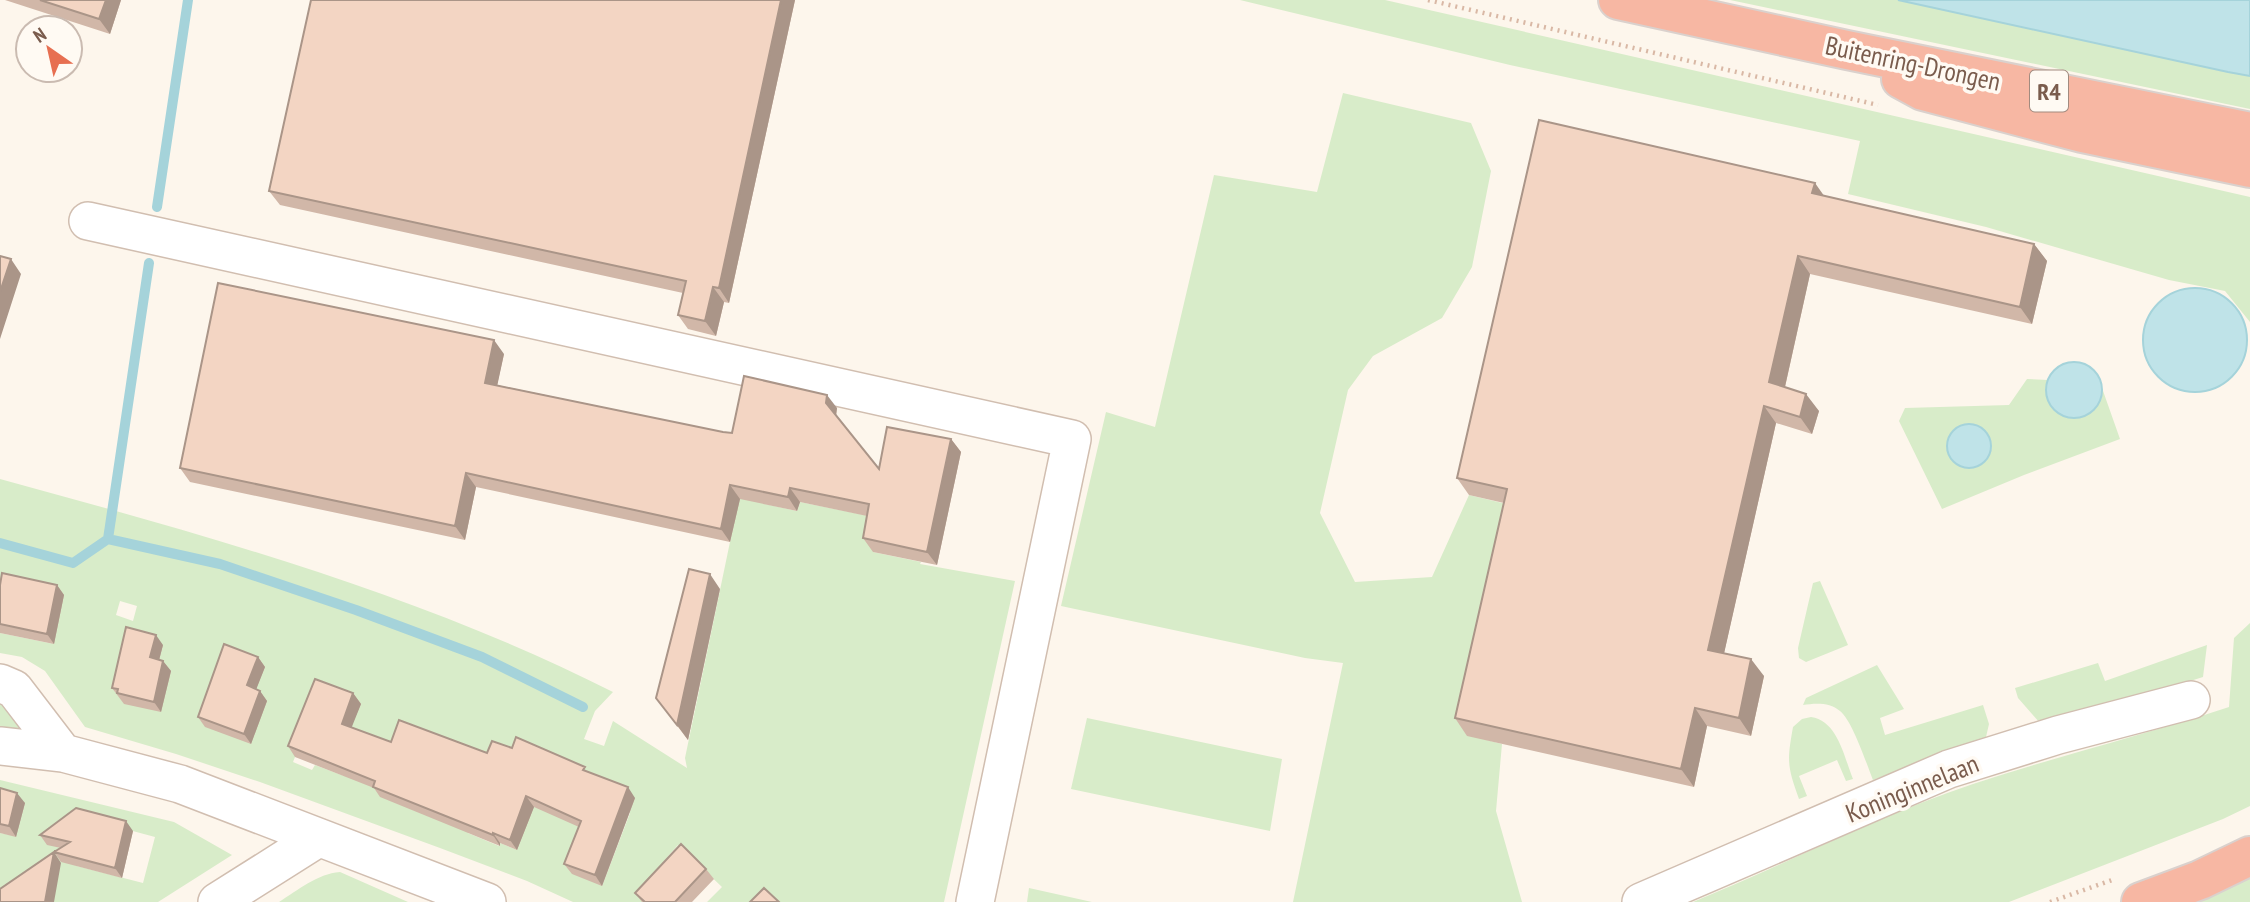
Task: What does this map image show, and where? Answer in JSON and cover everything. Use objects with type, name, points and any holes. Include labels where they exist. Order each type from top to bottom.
[{"type":"highway","name":"Buitenring-Drongen","points":[[1618,0],[1847,50],[2250,132]]},
{"type":"highway","points":[[1847,50],[1923,91],[2082,133],[2250,168]]},
{"type":"highway","points":[[2141,902],[2200,880],[2250,856]]},
{"type":"street","points":[[88,220],[1072,439],[975,902]]},
{"type":"street","points":[[0,683],[14,689],[63,753]]},
{"type":"street","name":"Koninginnelaan","points":[[1641,902],[1949,769],[2058,735],[2191,700]]},
{"type":"street","points":[[0,746],[63,753],[180,784],[487,902]]},
{"type":"street","points":[[217,902],[318,838]]},
{"type":"path","points":[[1428,0],[1879,105]]},
{"type":"green space","points":[[1240,0],[1385,0],[2250,197],[2250,322],[2225,291],[2169,280],[1986,227],[1848,194],[1860,141],[1510,65]]},
{"type":"green space","points":[[1730,0],[1898,0],[2250,76],[2250,109]]},
{"type":"green space","points":[[1343,93],[1471,123],[1491,171],[1472,267],[1442,318],[1373,356],[1348,390],[1320,513],[1355,582],[1432,577],[1469,495],[1519,507],[1468,735],[1502,744],[1496,811],[1522,902],[1293,902],[1343,663],[1305,658],[1061,606],[1106,412],[1155,427],[1214,175],[1317,192]]},
{"type":"green space","points":[[2027,379],[2048,380],[2047,397],[2082,416],[2097,406],[2102,388],[2120,439],[1942,509],[1899,421],[1905,408],[2009,405]]},
{"type":"green space","points":[[0,479],[312,570],[465,625],[613,692],[595,711],[584,739],[604,746],[613,721],[687,768],[685,758],[740,494],[765,504],[797,511],[800,502],[879,518],[873,552],[921,562],[920,564],[1015,581],[944,902],[707,902],[722,887],[678,845],[663,862],[672,871],[643,902],[573,902],[527,881],[260,782],[85,727],[45,671],[22,657],[0,653],[0,633],[54,644],[0,629]],"holes":[[[120,601],[137,606],[133,621],[116,615]],[[322,689],[344,776],[315,765],[312,770],[293,762]],[[499,751],[517,850],[500,843],[499,846],[468,833]],[[630,812],[602,886],[589,831]]]},
{"type":"green space","points":[[1820,581],[1848,645],[1806,662],[1799,658],[1798,648],[1813,583]]},
{"type":"green space","points":[[2250,623],[2250,806],[2009,902],[1693,902],[1937,797],[2229,707],[2234,638]]},
{"type":"green space","points":[[2207,645],[2203,677],[2114,705],[2040,723],[2018,698],[2015,688],[2098,663],[2105,681]]},
{"type":"green space","points":[[1877,665],[1904,709],[1880,718],[1885,735],[1983,705],[1989,724],[1986,737],[1873,780],[1845,716],[1836,708],[1827,705],[1803,705],[1806,698]]},
{"type":"green space","points":[[0,697],[32,736],[0,727]]},
{"type":"green space","points":[[1811,717],[1828,725],[1834,733],[1853,779],[1846,781],[1837,760],[1799,776],[1807,796],[1799,799],[1789,763],[1791,739],[1793,727],[1802,719]]},
{"type":"green space","points":[[1087,718],[1282,759],[1270,831],[1071,789]]},
{"type":"green space","points":[[0,780],[174,822],[232,855],[158,902],[54,902],[0,896],[0,833],[16,836],[0,797]],"holes":[[[129,830],[155,837],[143,883],[77,866]]]},
{"type":"green space","points":[[340,872],[408,902],[279,902],[316,879]]},
{"type":"green space","points":[[2250,876],[2250,902],[2189,902]]},
{"type":"green space","points":[[1029,888],[1092,902],[1027,902]]},
{"type":"water","points":[[1898,0],[2250,0],[2250,76],[2228,72]]},
{"type":"water","points":[[2195,288],[2215,292],[2232,303],[2243,320],[2247,340],[2243,360],[2232,377],[2215,388],[2195,392],[2175,388],[2158,377],[2147,360],[2143,340],[2147,320],[2158,303],[2175,292]]},
{"type":"water","points":[[2074,362],[2085,364],[2094,370],[2100,379],[2100,401],[2094,410],[2085,416],[2074,418],[2063,416],[2054,410],[2048,401],[2046,390],[2048,379],[2054,370],[2063,364]]},
{"type":"water","points":[[1969,424],[1985,430],[1991,446],[1985,462],[1969,468],[1953,462],[1947,446],[1953,430]]},
{"type":"building","points":[[40,0],[106,0],[99,19]]},
{"type":"building","points":[[311,0],[781,0],[719,288],[713,287],[705,321],[678,315],[686,281],[269,191]]},
{"type":"building","points":[[1539,120],[1815,183],[1812,193],[2034,244],[2020,307],[1798,256],[1769,382],[1806,394],[1800,417],[1764,406],[1708,650],[1751,659],[1739,718],[1695,708],[1681,769],[1455,718],[1507,489],[1457,478]]},
{"type":"building","points":[[0,256],[11,259],[0,292]]},
{"type":"building","points":[[218,283],[494,340],[485,383],[723,432],[732,433],[744,376],[827,395],[826,403],[879,469],[887,427],[951,439],[927,552],[863,538],[869,504],[790,488],[788,497],[730,485],[721,529],[466,473],[455,526],[180,468]]},
{"type":"building","points":[[689,569],[710,574],[677,725],[656,698]]},
{"type":"building","points":[[2,573],[57,585],[47,634],[0,624]]},
{"type":"building","points":[[126,627],[156,635],[150,657],[163,661],[154,702],[117,693],[118,689],[112,688]]},
{"type":"building","points":[[224,644],[258,657],[247,685],[260,691],[244,734],[198,717]]},
{"type":"building","points":[[315,679],[353,693],[342,724],[391,742],[399,720],[487,753],[492,741],[512,748],[516,737],[585,767],[583,770],[628,787],[595,875],[564,864],[581,821],[526,796],[510,840],[373,787],[375,781],[288,746]]},
{"type":"building","points":[[0,788],[17,793],[9,826],[0,824]]},
{"type":"building","points":[[76,808],[126,821],[115,868],[54,852],[70,842],[40,835]]},
{"type":"building","points":[[681,844],[706,869],[675,902],[645,902],[635,893]]},
{"type":"building","points":[[54,852],[45,902],[0,902],[0,889]]},
{"type":"building","points":[[764,888],[779,902],[750,902]]},
{"type":"waterway","points":[[157,207],[188,0]]},
{"type":"waterway","points":[[149,263],[108,539],[220,564],[356,610],[482,657],[583,707]]},
{"type":"waterway","points":[[0,543],[73,563],[108,539]]}]
